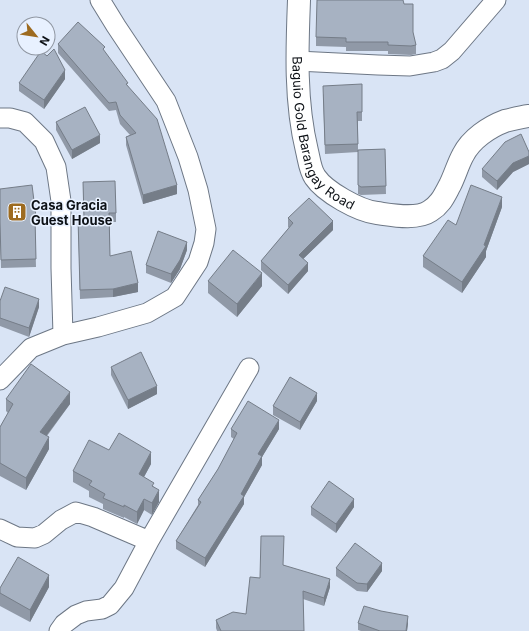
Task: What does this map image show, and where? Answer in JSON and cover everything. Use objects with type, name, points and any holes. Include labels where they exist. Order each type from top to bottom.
[{"type":"street","points":[[0,380],[31,348],[63,334],[98,327],[147,313],[175,297],[198,262],[204,243],[206,229],[198,190],[188,157],[166,101],[100,0]]},
{"type":"street","name":"Baguio Gold Barangay Road","points":[[299,0],[297,61],[299,104],[304,140],[309,162],[315,177],[324,188],[342,200],[368,212],[393,216],[413,217],[429,212],[440,203],[452,182],[464,153],[471,144],[488,130],[506,121],[529,116]]},
{"type":"street","points":[[297,61],[410,66],[434,62],[442,59],[452,51],[496,0]]},
{"type":"street","points":[[0,118],[10,118],[25,122],[44,141],[56,167],[61,201],[63,334]]},
{"type":"street","points":[[59,631],[64,624],[76,615],[86,611],[102,609],[110,605],[124,588],[249,368]]},
{"type":"street","points":[[0,529],[17,537],[35,538],[44,534],[61,520],[76,512],[93,517],[150,541]]},
{"type":"building","points":[[317,0],[403,0],[404,4],[413,4],[413,32],[416,45],[388,45],[388,42],[346,42],[346,38],[316,37]]},
{"type":"building","points":[[78,22],[105,47],[103,49],[128,83],[126,84],[157,119],[177,185],[143,195],[126,137],[136,133],[120,115],[116,102],[109,103],[58,44]]},
{"type":"building","points":[[56,53],[65,70],[44,100],[19,83],[38,56],[56,56]]},
{"type":"building","points":[[362,84],[362,112],[357,112],[358,144],[325,145],[323,86]]},
{"type":"building","points":[[85,107],[100,135],[72,150],[56,122]]},
{"type":"building","points":[[521,134],[529,152],[529,156],[513,163],[497,181],[482,169],[505,142]]},
{"type":"building","points":[[385,149],[386,186],[361,187],[358,185],[358,150]]},
{"type":"building","points":[[115,181],[116,213],[109,213],[110,256],[131,251],[138,283],[113,289],[80,290],[78,218],[84,218],[83,182]]},
{"type":"building","points":[[32,185],[36,217],[36,259],[1,260],[0,189]]},
{"type":"building","points":[[471,185],[502,197],[484,245],[486,246],[462,282],[423,256],[448,220],[456,225]]},
{"type":"building","points":[[309,198],[333,221],[299,255],[308,263],[288,285],[261,261],[293,223],[288,218]]},
{"type":"building","points":[[158,231],[187,242],[180,260],[171,274],[146,265]]},
{"type":"building","points":[[233,250],[262,273],[237,304],[208,281]]},
{"type":"building","points":[[5,287],[39,299],[29,328],[0,318],[0,301]]},
{"type":"building","points":[[141,352],[157,386],[128,400],[111,367]]},
{"type":"building","points":[[31,364],[70,392],[40,432],[49,437],[26,478],[0,463],[0,427],[13,404],[6,399]]},
{"type":"building","points":[[290,377],[317,393],[300,422],[273,406]]},
{"type":"building","points":[[248,401],[279,420],[258,454],[262,456],[241,494],[244,496],[205,558],[176,541],[201,502],[198,500],[218,469],[237,433],[231,429]]},
{"type":"building","points":[[119,433],[151,452],[139,474],[154,483],[152,486],[159,490],[152,503],[144,499],[137,512],[124,505],[124,507],[103,498],[105,494],[89,485],[92,481],[73,471],[89,440],[109,450]]},
{"type":"building","points":[[329,481],[354,499],[336,524],[311,507]]},
{"type":"building","points":[[261,536],[284,536],[283,565],[330,579],[324,598],[303,591],[304,631],[221,631],[216,620],[233,612],[246,614],[250,577],[260,578]]},
{"type":"building","points":[[355,543],[382,563],[367,584],[357,583],[336,568]]},
{"type":"building","points":[[18,557],[49,575],[30,610],[0,593],[0,588]]},
{"type":"building","points":[[364,606],[408,616],[406,631],[380,631],[358,623]]},
{"type":"place","name":"Casa Gracia Guest House","points":[[17,212]]}]
